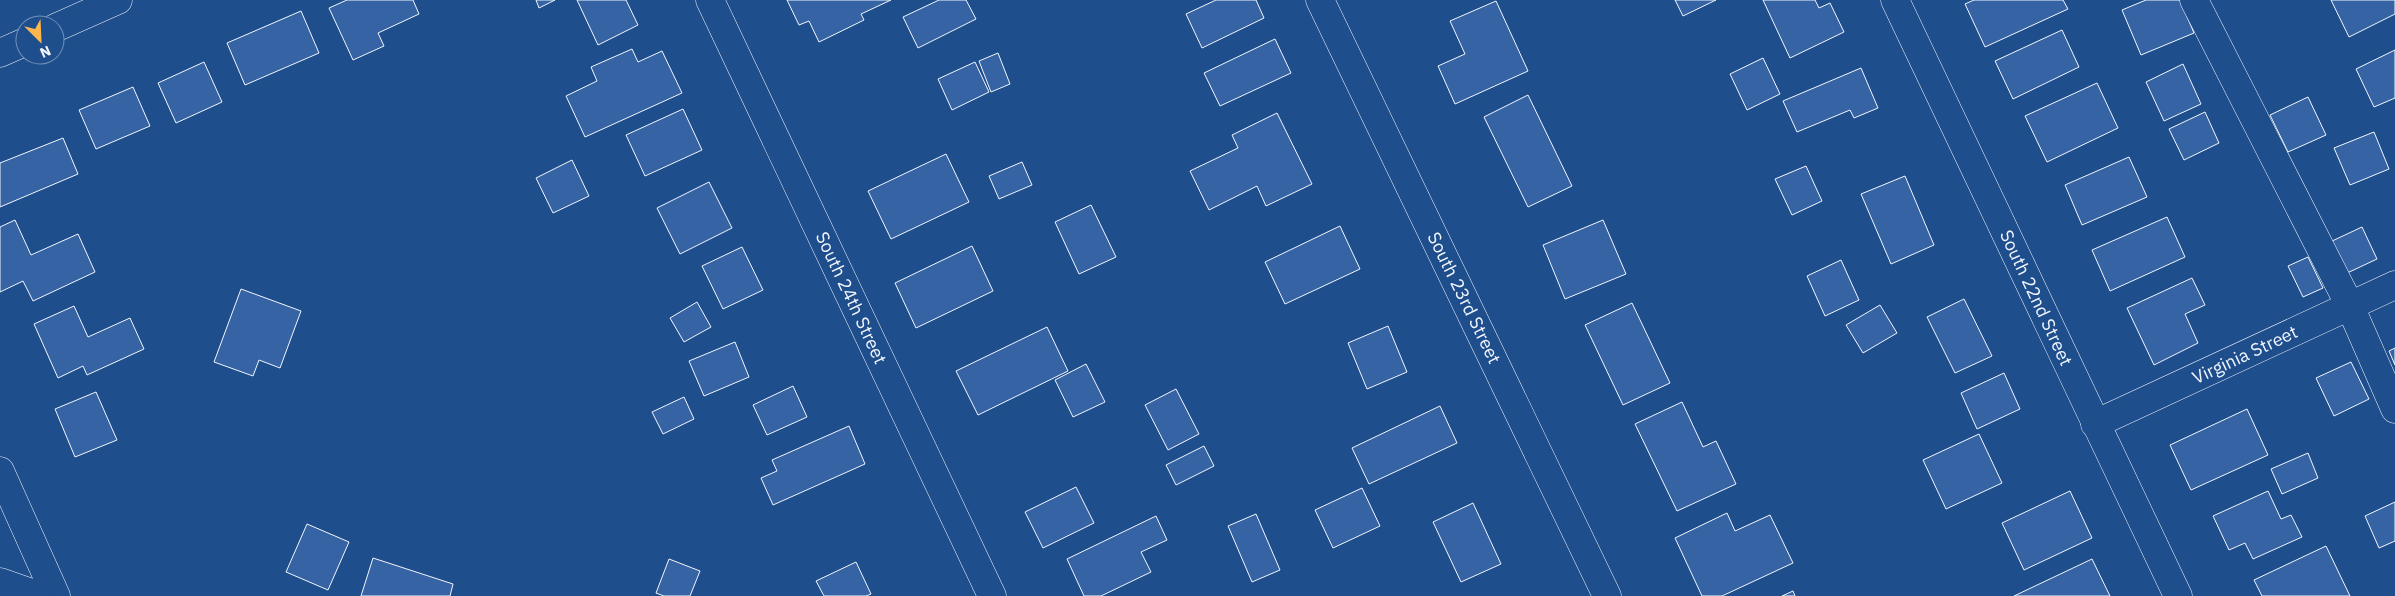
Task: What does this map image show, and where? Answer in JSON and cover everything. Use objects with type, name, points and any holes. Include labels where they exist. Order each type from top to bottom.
[{"type":"street","points":[[65,24],[118,0]]},
{"type":"street","name":"South 24th Street","points":[[710,0],[992,596]]},
{"type":"street","name":"South 23rd Street","points":[[1320,0],[1607,596]]},
{"type":"street","name":"South 22nd Street","points":[[1895,0],[2178,596]]},
{"type":"street","points":[[2194,0],[2350,306],[2395,409]]},
{"type":"street","points":[[0,54],[15,47]]},
{"type":"street","name":"Virginia Street","points":[[2095,424],[2395,285]]},
{"type":"street","points":[[0,471],[56,596]]},
{"type":"street","points":[[0,582],[40,596]]},
{"type":"building","points":[[347,0],[413,0],[419,14],[378,33],[384,46],[353,60],[329,8]]},
{"type":"building","points":[[536,0],[555,0],[539,8]]},
{"type":"building","points":[[577,0],[626,0],[638,25],[598,45]]},
{"type":"building","points":[[787,0],[891,0],[861,14],[864,20],[819,42],[809,21],[799,25]]},
{"type":"building","points":[[939,0],[966,0],[976,19],[918,48],[903,17]]},
{"type":"building","points":[[1216,0],[1256,0],[1264,18],[1202,48],[1186,14]]},
{"type":"building","points":[[1675,0],[1716,0],[1683,16]]},
{"type":"building","points":[[1763,0],[1815,0],[1819,8],[1830,3],[1844,32],[1790,58]]},
{"type":"building","points":[[1974,0],[2063,0],[2068,9],[1985,47],[1965,4]]},
{"type":"building","points":[[2146,0],[2180,0],[2194,33],[2141,55],[2122,10]]},
{"type":"building","points":[[2331,0],[2395,0],[2395,14],[2349,37]]},
{"type":"building","points":[[1496,1],[1528,71],[1455,104],[1438,66],[1465,54],[1450,21]]},
{"type":"building","points":[[301,11],[319,53],[245,85],[227,43]]},
{"type":"building","points":[[2062,30],[2079,67],[2013,99],[1995,61]]},
{"type":"building","points":[[1275,39],[1291,73],[1220,106],[1204,73]]},
{"type":"building","points":[[632,49],[638,62],[662,51],[682,93],[585,137],[566,96],[597,81],[591,67]]},
{"type":"building","points":[[2395,50],[2395,98],[2374,107],[2356,69]]},
{"type":"building","points":[[998,53],[1010,84],[991,92],[979,61]]},
{"type":"building","points":[[1763,58],[1780,94],[1747,110],[1730,74]]},
{"type":"building","points":[[204,62],[222,102],[176,123],[158,83]]},
{"type":"building","points":[[975,62],[989,92],[952,110],[938,79]]},
{"type":"building","points":[[2183,64],[2201,104],[2164,121],[2146,82]]},
{"type":"building","points":[[1861,68],[1878,108],[1854,118],[1850,110],[1797,132],[1783,101]]},
{"type":"building","points":[[2097,83],[2118,128],[2047,162],[2025,116]]},
{"type":"building","points":[[133,87],[150,126],[96,149],[79,110]]},
{"type":"building","points":[[1528,95],[1572,186],[1528,207],[1484,117]]},
{"type":"building","points":[[2308,97],[2326,135],[2288,152],[2270,115]]},
{"type":"building","points":[[683,109],[702,150],[645,176],[626,135]]},
{"type":"building","points":[[2205,112],[2219,143],[2184,160],[2169,129]]},
{"type":"building","points":[[1277,113],[1312,184],[1266,206],[1257,186],[1209,210],[1190,171],[1238,148],[1232,135]]},
{"type":"building","points":[[2374,132],[2389,169],[2350,185],[2334,148]]},
{"type":"building","points":[[63,138],[78,174],[0,207],[0,163]]},
{"type":"building","points":[[946,154],[969,202],[891,239],[868,191]]},
{"type":"building","points":[[2129,157],[2147,197],[2082,225],[2065,185]]},
{"type":"building","points":[[572,160],[589,196],[553,213],[536,178]]},
{"type":"building","points":[[1022,162],[1032,185],[999,199],[989,176]]},
{"type":"building","points":[[1806,166],[1822,201],[1792,215],[1775,179]]},
{"type":"building","points":[[1905,176],[1934,245],[1891,264],[1861,194]]},
{"type":"building","points":[[709,182],[732,228],[680,254],[657,208]]},
{"type":"building","points":[[1091,205],[1116,257],[1079,274],[1055,222]]},
{"type":"building","points":[[2167,217],[2185,257],[2110,291],[2092,250]]},
{"type":"building","points":[[15,220],[31,255],[78,234],[95,272],[33,301],[23,281],[0,292],[0,227]]},
{"type":"building","points":[[1603,220],[1626,274],[1565,299],[1543,245]]},
{"type":"building","points":[[1340,226],[1360,269],[1285,304],[1265,262]]},
{"type":"building","points":[[2362,227],[2377,259],[2345,274],[2330,242]]},
{"type":"building","points":[[972,246],[993,291],[916,328],[895,283]]},
{"type":"building","points":[[742,247],[763,290],[723,309],[702,266]]},
{"type":"building","points":[[2308,257],[2323,288],[2303,297],[2288,266]]},
{"type":"building","points":[[1841,260],[1859,300],[1825,316],[1807,276]]},
{"type":"building","points":[[2192,278],[2205,305],[2185,314],[2198,343],[2154,365],[2127,308]]},
{"type":"building","points":[[241,289],[301,311],[280,368],[259,360],[253,376],[214,362]]},
{"type":"building","points":[[1964,299],[1992,356],[1955,373],[1927,317]]},
{"type":"building","points":[[697,302],[711,327],[684,342],[670,318]]},
{"type":"building","points":[[1632,303],[1670,383],[1623,405],[1585,325]]},
{"type":"building","points":[[1880,305],[1897,333],[1863,353],[1846,325]]},
{"type":"building","points":[[74,306],[88,337],[130,318],[144,349],[87,375],[83,366],[58,378],[34,324]]},
{"type":"building","points":[[1388,326],[1407,372],[1367,389],[1348,343]]},
{"type":"building","points":[[1047,327],[1068,371],[978,415],[956,371]]},
{"type":"building","points":[[735,342],[749,377],[704,396],[689,361]]},
{"type":"building","points":[[2395,348],[2395,365],[2389,351]]},
{"type":"building","points":[[2351,362],[2369,399],[2334,416],[2316,378]]},
{"type":"building","points":[[1086,364],[1105,402],[1073,417],[1055,380]]},
{"type":"building","points":[[2004,373],[2020,409],[1977,429],[1961,393]]},
{"type":"building","points":[[793,386],[807,417],[767,435],[753,405]]},
{"type":"building","points":[[1176,389],[1199,434],[1168,450],[1145,405]]},
{"type":"building","points":[[96,392],[117,440],[75,457],[55,409]]},
{"type":"building","points":[[684,397],[694,419],[663,434],[652,412]]},
{"type":"building","points":[[1682,402],[1703,447],[1716,441],[1736,484],[1677,511],[1635,424]]},
{"type":"building","points":[[1440,406],[1457,443],[1369,484],[1352,448]]},
{"type":"building","points":[[2247,409],[2268,455],[2191,490],[2170,445]]},
{"type":"building","points":[[849,426],[865,464],[773,505],[761,478],[777,471],[772,460]]},
{"type":"building","points":[[1979,434],[2002,483],[1946,509],[1923,460]]},
{"type":"building","points":[[1204,446],[1214,466],[1176,485],[1166,465]]},
{"type":"building","points":[[2308,453],[2318,478],[2282,494],[2271,469]]},
{"type":"building","points":[[1076,487],[1094,523],[1043,548],[1025,512]]},
{"type":"building","points":[[1362,488],[1380,526],[1333,548],[1315,510]]},
{"type":"building","points":[[2070,491],[2092,538],[2024,570],[2002,523]]},
{"type":"building","points":[[2268,491],[2281,519],[2291,515],[2302,537],[2253,559],[2245,543],[2229,550],[2213,516]]},
{"type":"building","points":[[2395,502],[2395,541],[2379,548],[2365,516]]},
{"type":"building","points":[[1473,503],[1501,564],[1461,582],[1433,522]]},
{"type":"building","points":[[1727,513],[1735,531],[1770,515],[1793,563],[1722,596],[1702,596],[1675,538]]},
{"type":"building","points":[[1256,514],[1280,570],[1252,582],[1228,526]]},
{"type":"building","points":[[1156,516],[1167,540],[1141,552],[1151,572],[1101,596],[1084,596],[1067,559]]},
{"type":"building","points":[[307,524],[349,542],[328,590],[286,572]]},
{"type":"building","points":[[2326,546],[2350,596],[2262,596],[2254,580]]},
{"type":"building","points":[[373,558],[453,584],[450,596],[361,596]]},
{"type":"building","points":[[669,559],[700,571],[690,596],[664,596],[656,593]]},
{"type":"building","points":[[2092,559],[2110,596],[2014,596]]},
{"type":"building","points":[[856,562],[871,594],[866,596],[824,596],[816,581]]},
{"type":"building","points":[[1793,591],[1795,596],[1782,596]]}]
